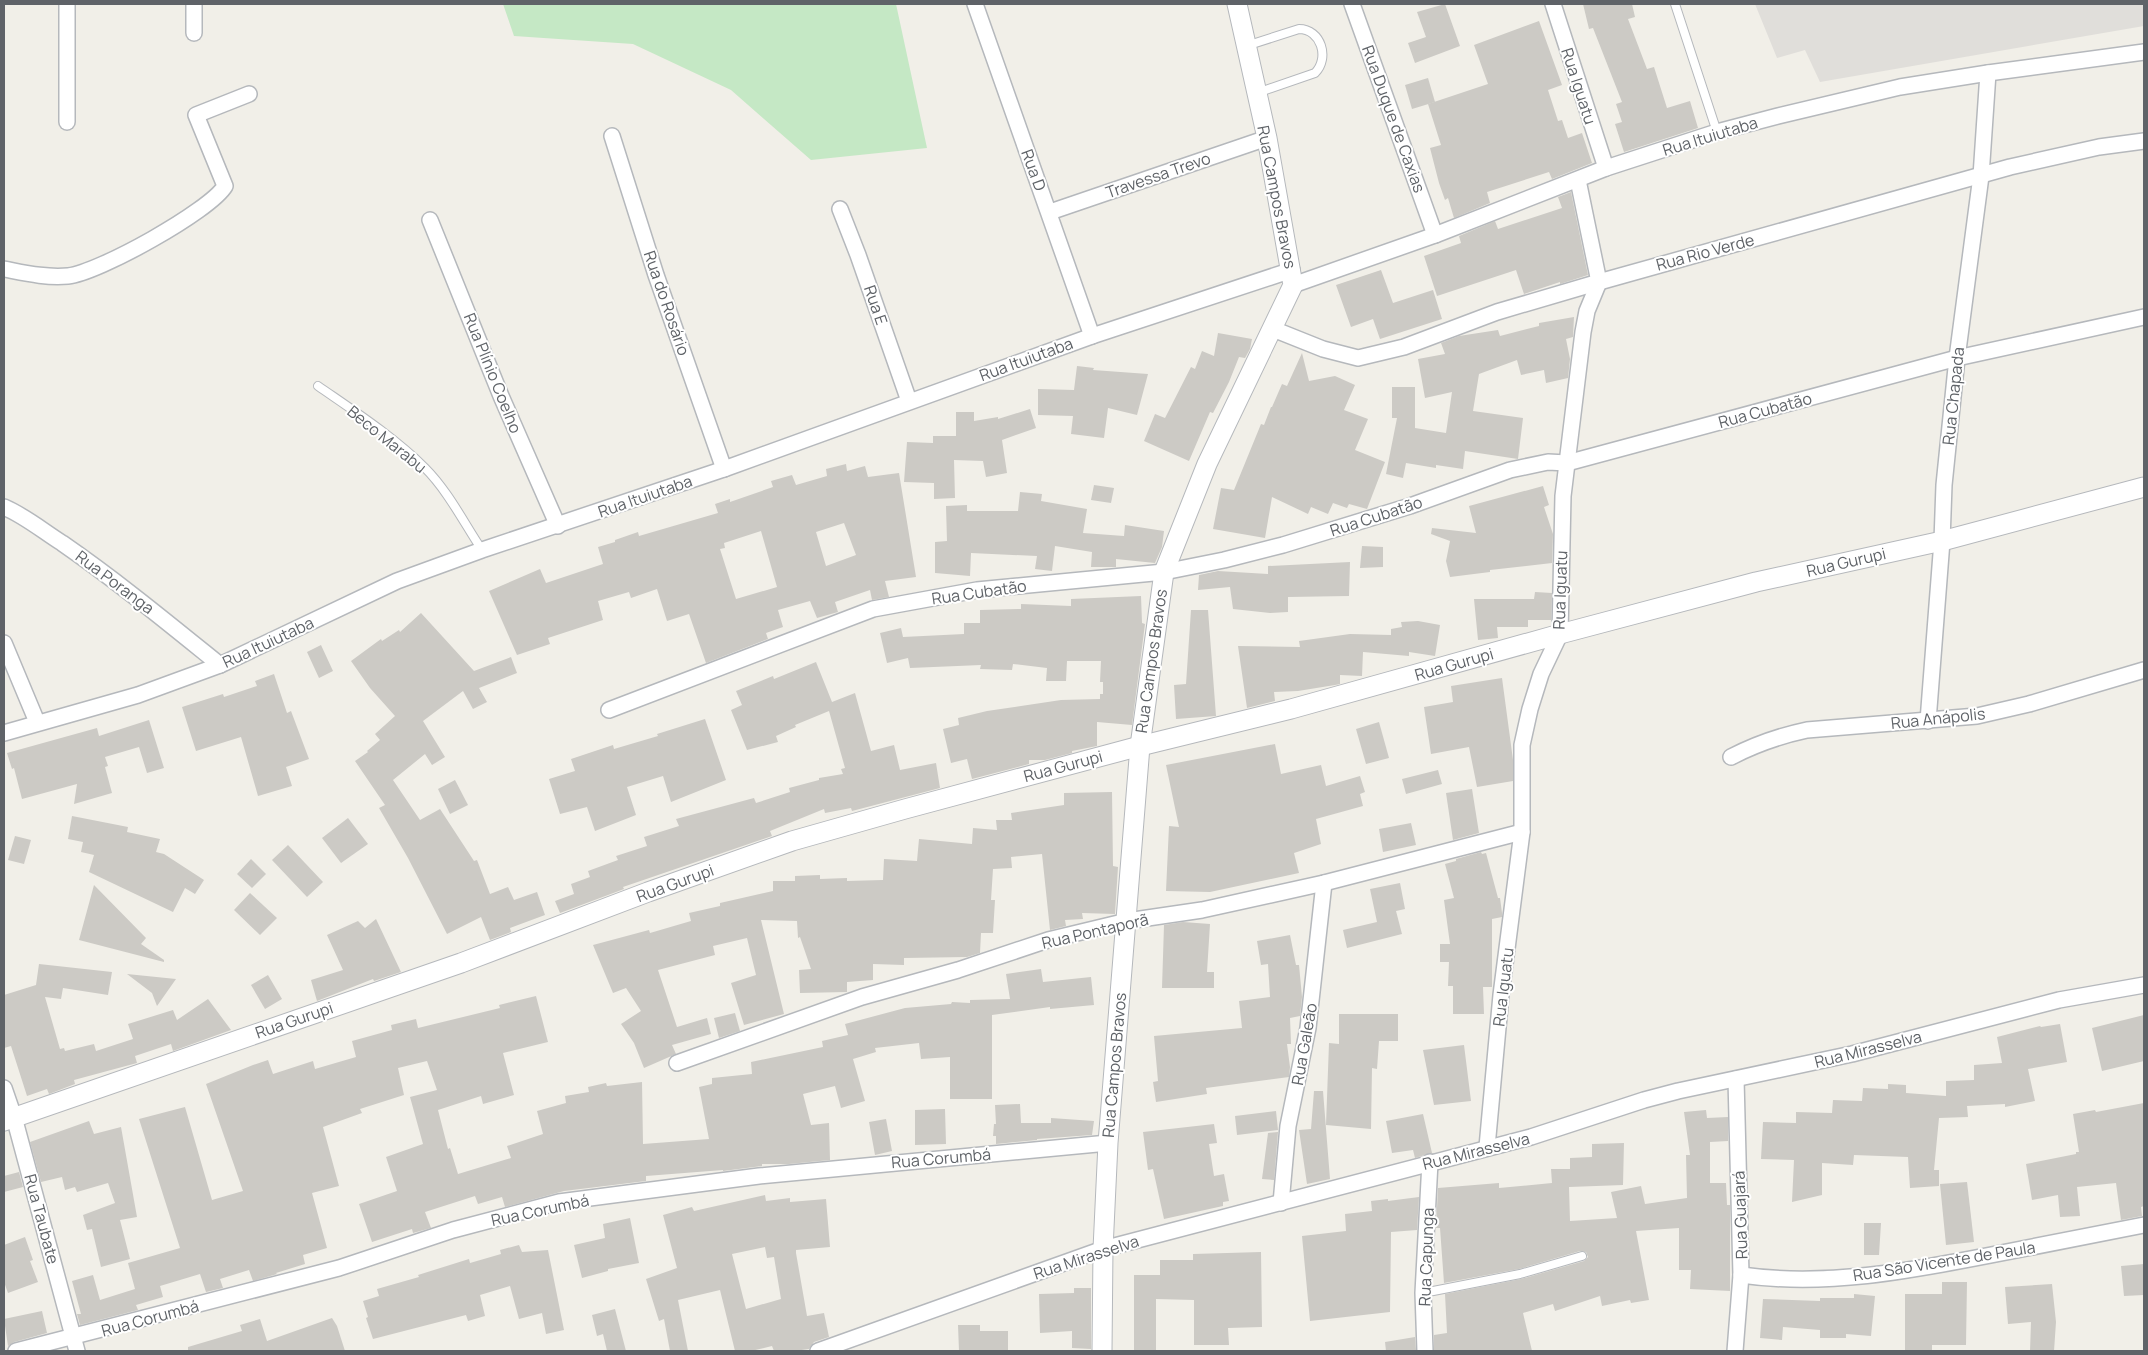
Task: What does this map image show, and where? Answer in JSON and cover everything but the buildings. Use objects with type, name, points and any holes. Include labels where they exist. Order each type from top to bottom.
[{"type":"street","points":[[67,4],[67,122]]},
{"type":"street","points":[[194,4],[194,32]]},
{"type":"street","name":"Rua D","points":[[975,4],[1004,89],[1050,212],[1092,336]]},
{"type":"street","name":"Rua Campos Bravos","points":[[1102,1351],[1103,1248],[1108,1143],[1140,746],[1164,572],[1207,464],[1274,329],[1292,277],[1267,138],[1237,4]]},
{"type":"street","name":"Rua Duque de Caxias","points":[[1352,4],[1435,235]]},
{"type":"street","name":"Rua Iguatu","points":[[1553,4],[1606,168]]},
{"type":"street","name":"Rua Ituiutaba","points":[[4,733],[37,722],[138,695],[220,665],[397,581],[482,550],[558,526],[724,468],[1092,336],[1435,235],[1606,168],[1717,132],[1900,87],[2144,52]]},
{"type":"street","name":"Rua Chapada","points":[[1928,721],[1942,540],[1944,485],[1957,358],[1981,176],[1988,73]]},
{"type":"street","points":[[4,269],[39,276],[69,276],[111,262],[195,214],[220,195],[225,186],[196,115],[249,94]]},
{"type":"street","name":"Rua do Rosário","points":[[612,136],[656,275],[724,468]]},
{"type":"street","name":"Travessa Trevo","points":[[1050,212],[1267,138]]},
{"type":"street","name":"Rua Rio Verde","points":[[1274,329],[1323,350],[1358,358],[1404,347],[1498,312],[1600,282],[2010,167],[2099,147],[2144,141]]},
{"type":"street","points":[[1578,180],[1600,282]]},
{"type":"street","name":"Rua E","points":[[840,209],[909,401]]},
{"type":"street","name":"Rua Plínio Coelho","points":[[430,220],[501,396],[558,526]]},
{"type":"street","name":"Rua Iguatu","points":[[1487,1147],[1501,996],[1522,832],[1522,745],[1530,709],[1541,674],[1560,634],[1562,528],[1567,463],[1583,332],[1587,311],[1600,282]]},
{"type":"street","name":"Rua Cubatão","points":[[609,710],[873,609],[977,590],[1164,572],[1283,545],[1410,506],[1510,470],[1548,462],[1567,463],[1957,358],[2144,317]]},
{"type":"street","name":"Rua Gurupi","points":[[9,1119],[461,963],[648,892],[792,841],[1140,746],[1291,709],[1756,582],[1942,540],[2144,487]]},
{"type":"street","name":"Rua Poranga","points":[[4,507],[17,513],[86,560],[146,605],[220,665]]},
{"type":"street","points":[[4,644],[37,722]]},
{"type":"street","name":"Rua Anápolis","points":[[1732,757],[1779,736],[1807,730],[1977,716],[2029,704],[2144,670]]},
{"type":"street","name":"Rua Pontaporã","points":[[677,1062],[862,997],[958,970],[1048,940],[1126,921],[1202,910],[1324,883],[1522,832]]},
{"type":"street","name":"Rua Galeão","points":[[1281,1203],[1288,1126],[1308,1028],[1324,883]]},
{"type":"street","name":"Rua Mirasselva","points":[[818,1351],[1103,1248],[1530,1137],[1644,1100],[1897,1043],[2059,1000],[2144,985]]},
{"type":"street","name":"Rua Guajará","points":[[1735,1351],[1741,1275],[1736,1079]]},
{"type":"street","name":"Rua Taubate","points":[[4,1088],[9,1119],[76,1344]]},
{"type":"street","name":"Rua Corumbá","points":[[16,1351],[76,1344],[339,1268],[453,1230],[559,1202],[759,1176],[1108,1143]]},
{"type":"street","name":"Rua Capunga","points":[[1425,1351],[1423,1293],[1430,1162]]},
{"type":"street","name":"Rua São Vicente de Paula","points":[[1741,1275],[1797,1280],[1882,1274],[2144,1225]]},
{"type":"lane","points":[[1675,4],[1717,132]]},
{"type":"lane","points":[[1246,46],[1299,29],[1306,29],[1317,36],[1323,55],[1321,67],[1315,73],[1257,93]]},
{"type":"lane","name":"Beco Marabu","points":[[318,386],[363,418],[425,468],[482,550]]},
{"type":"lane","points":[[1423,1293],[1520,1274],[1582,1256]]},
{"type":"shaded area","points":[[1755,4],[2144,4],[2144,26],[1820,82],[1805,50],[1777,58]]},
{"type":"green space","points":[[503,4],[896,4],[927,148],[811,160],[731,90],[633,44],[514,36]]}]
